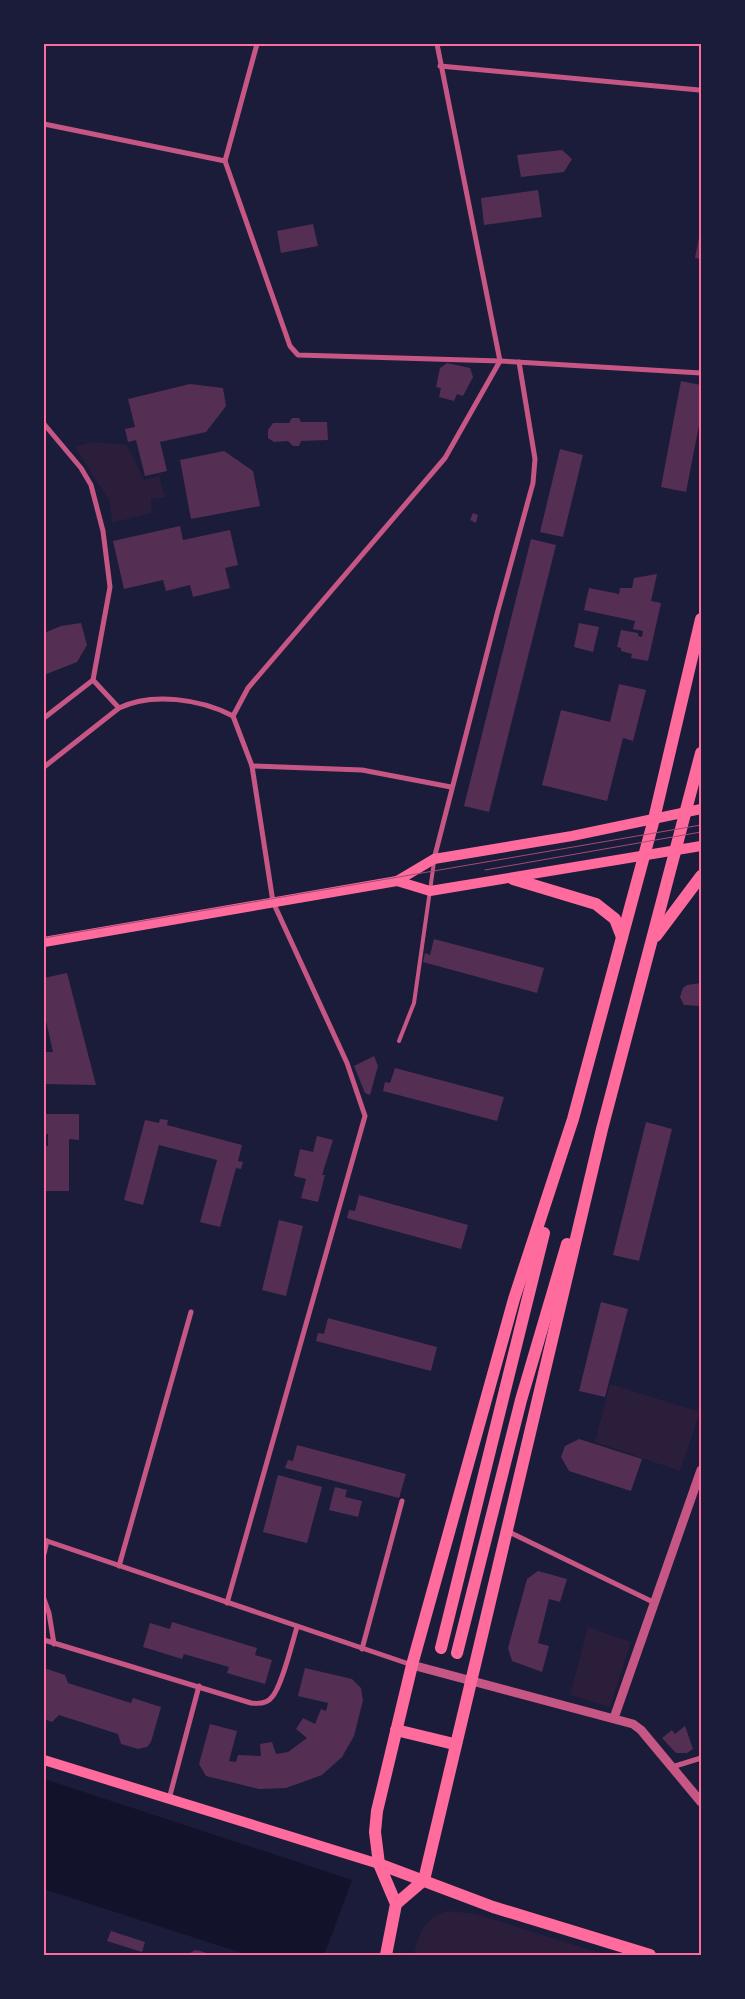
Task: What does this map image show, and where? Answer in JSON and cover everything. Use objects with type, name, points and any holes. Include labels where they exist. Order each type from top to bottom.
[{"type":"main road","points":[[441,1648],[573,1119],[654,819],[701,619]]},
{"type":"main road","points":[[396,1904],[424,1880],[454,1744],[560,1310],[602,1128],[648,946],[677,850],[701,753]]},
{"type":"main road","points":[[44,942],[397,881],[434,859],[701,809]]},
{"type":"main road","points":[[397,881],[430,891],[701,846]]},
{"type":"main road","points":[[648,946],[701,876]]},
{"type":"main road","points":[[513,878],[596,904],[615,920],[622,937]]},
{"type":"main road","points":[[386,1955],[396,1904],[380,1864],[375,1832],[377,1811],[412,1665],[514,1299],[573,1119]]},
{"type":"main road","points":[[457,1652],[521,1400],[602,1128]]},
{"type":"main road","points":[[396,1730],[454,1744]]},
{"type":"main road","points":[[44,1760],[380,1864],[493,1907],[650,1955]]},
{"type":"street","points":[[257,44],[225,160],[293,351],[305,356],[500,361],[701,373]]},
{"type":"street","points":[[233,716],[248,688],[445,458],[500,361],[437,44]]},
{"type":"street","points":[[440,66],[699,90]]},
{"type":"street","points":[[44,124],[225,160]]},
{"type":"street","points":[[434,859],[451,788],[534,477],[535,459],[519,362]]},
{"type":"street","points":[[44,424],[92,485],[103,531],[110,587],[93,680],[44,718]]},
{"type":"street","points":[[93,680],[119,708]]},
{"type":"street","points":[[44,767],[119,708],[131,702],[146,699],[162,699],[209,707],[233,716],[252,766],[273,902],[347,1063],[365,1116],[227,1603]]},
{"type":"street","points":[[252,766],[362,770],[451,788]]},
{"type":"street","points":[[119,1566],[191,1312]]},
{"type":"street","points":[[614,1718],[701,1470]]},
{"type":"street","points":[[362,1649],[402,1501]]},
{"type":"street","points":[[506,1530],[655,1603]]},
{"type":"street","points":[[44,1554],[45,1541],[412,1665],[614,1718],[638,1727],[701,1802]]},
{"type":"street","points":[[44,1599],[49,1613],[54,1644]]},
{"type":"street","points":[[44,1640],[251,1703],[262,1703],[268,1701],[278,1688],[297,1627]]},
{"type":"street","points":[[169,1800],[199,1686]]},
{"type":"street","points":[[672,1767],[701,1758]]},
{"type":"lane","points":[[399,1040],[414,1003],[434,859]]},
{"type":"shaded area","points":[[92,442],[127,445],[144,480],[159,476],[165,497],[151,499],[152,513],[112,523],[110,502],[75,447]]},
{"type":"shaded area","points":[[610,1384],[700,1412],[680,1471],[595,1442]]},
{"type":"shaded area","points":[[588,1627],[631,1642],[610,1707],[570,1695]]},
{"type":"shaded area","points":[[44,1779],[352,1880],[324,1955],[248,1955],[44,1889]]},
{"type":"shaded area","points":[[448,1911],[476,1914],[606,1955],[414,1955],[420,1933],[424,1927],[434,1917]]},
{"type":"building","points":[[562,150],[572,159],[564,172],[521,177],[517,155]]},
{"type":"building","points":[[538,190],[542,217],[484,225],[481,198]]},
{"type":"building","points":[[313,224],[318,246],[281,253],[277,231]]},
{"type":"building","points":[[701,232],[701,259],[695,258]]},
{"type":"building","points":[[447,363],[470,368],[473,377],[463,396],[457,394],[454,401],[439,397],[441,388],[436,387],[440,368]]},
{"type":"building","points":[[681,381],[701,385],[701,415],[686,492],[661,487]]},
{"type":"building","points":[[190,384],[223,388],[226,406],[206,432],[160,442],[167,471],[145,476],[136,440],[128,442],[125,429],[135,427],[128,399]]},
{"type":"building","points":[[292,418],[299,418],[301,422],[327,422],[328,440],[301,441],[299,446],[293,446],[288,441],[274,442],[268,438],[268,430],[273,423],[289,423]]},
{"type":"building","points":[[560,449],[583,455],[563,537],[540,532]]},
{"type":"building","points":[[224,451],[253,471],[260,506],[191,519],[180,460]]},
{"type":"building","points":[[473,513],[478,515],[476,523],[470,520]]},
{"type":"building","points":[[180,526],[183,540],[230,530],[238,565],[225,568],[230,588],[193,597],[190,585],[166,591],[163,580],[124,589],[113,541]]},
{"type":"building","points":[[531,539],[556,545],[489,812],[464,806]]},
{"type":"building","points":[[657,574],[651,601],[661,603],[648,661],[631,658],[632,654],[621,651],[621,648],[617,647],[621,630],[638,633],[638,636],[642,637],[643,631],[633,629],[635,621],[584,610],[589,588],[619,594],[620,588],[632,588],[634,578]]},
{"type":"building","points":[[81,623],[87,645],[77,662],[44,675],[44,633],[61,626]]},
{"type":"building","points":[[579,623],[599,627],[593,652],[574,647]]},
{"type":"building","points":[[619,684],[646,690],[633,741],[623,738],[607,801],[542,785],[561,710],[610,722]]},
{"type":"building","points":[[434,939],[544,968],[537,993],[423,962],[425,953],[430,955]]},
{"type":"building","points":[[67,973],[96,1085],[44,1084],[44,1052],[53,1052],[44,1012],[44,978]]},
{"type":"building","points":[[701,983],[701,1006],[684,1005],[680,997],[683,988],[687,985]]},
{"type":"building","points":[[374,1056],[378,1066],[370,1095],[365,1093],[354,1066]]},
{"type":"building","points":[[395,1068],[504,1097],[497,1121],[383,1091],[385,1082],[390,1083]]},
{"type":"building","points":[[44,1114],[79,1114],[79,1140],[69,1139],[69,1191],[44,1191],[44,1146],[48,1146],[48,1134],[44,1134]]},
{"type":"building","points":[[160,1119],[168,1120],[167,1125],[242,1145],[238,1161],[243,1162],[241,1169],[236,1168],[220,1227],[200,1222],[217,1160],[159,1145],[143,1205],[124,1200],[145,1120],[159,1123]]},
{"type":"building","points":[[646,1122],[672,1129],[639,1261],[613,1255]]},
{"type":"building","points":[[317,1136],[333,1140],[322,1175],[325,1175],[318,1202],[301,1198],[306,1179],[294,1176],[300,1149],[313,1152]]},
{"type":"building","points":[[359,1195],[468,1225],[461,1249],[347,1218],[349,1210],[355,1211]]},
{"type":"building","points":[[279,1220],[303,1226],[286,1296],[262,1290]]},
{"type":"building","points":[[601,1302],[628,1309],[605,1397],[579,1391]]},
{"type":"building","points":[[328,1318],[437,1347],[431,1371],[316,1341],[318,1333],[324,1334]]},
{"type":"building","points":[[579,1439],[642,1459],[631,1491],[569,1471],[561,1457],[565,1446]]},
{"type":"building","points":[[297,1445],[406,1474],[399,1498],[285,1468],[288,1460],[293,1461]]},
{"type":"building","points":[[278,1475],[322,1487],[307,1543],[263,1532]]},
{"type":"building","points":[[335,1487],[347,1490],[345,1497],[362,1501],[358,1517],[329,1510]]},
{"type":"building","points":[[538,1571],[567,1579],[560,1602],[549,1599],[538,1643],[549,1646],[542,1672],[512,1661],[508,1648],[527,1579]]},
{"type":"building","points":[[172,1622],[257,1648],[255,1655],[272,1660],[265,1684],[227,1673],[229,1667],[184,1654],[182,1659],[143,1647],[150,1623],[170,1629]]},
{"type":"building","points":[[44,1668],[65,1675],[68,1683],[131,1703],[133,1698],[161,1707],[151,1742],[147,1747],[138,1749],[121,1744],[118,1734],[59,1715],[52,1722],[44,1719]]},
{"type":"building","points":[[305,1668],[352,1679],[361,1688],[363,1700],[354,1736],[342,1757],[322,1775],[286,1788],[259,1789],[206,1776],[199,1764],[210,1724],[237,1731],[229,1761],[236,1762],[238,1755],[261,1756],[260,1744],[272,1742],[276,1754],[288,1752],[307,1738],[296,1729],[303,1718],[315,1724],[321,1709],[326,1711],[328,1703],[298,1696]]},
{"type":"building","points":[[685,1726],[693,1749],[687,1753],[676,1753],[662,1738],[672,1730],[675,1734]]},
{"type":"building","points":[[111,1931],[145,1942],[142,1952],[107,1941]]},
{"type":"building","points":[[195,1950],[200,1951],[213,1955],[187,1955]]},
{"type":"tram line","points":[[44,938],[701,825]]},
{"type":"tram line","points":[[485,870],[701,832]]}]
